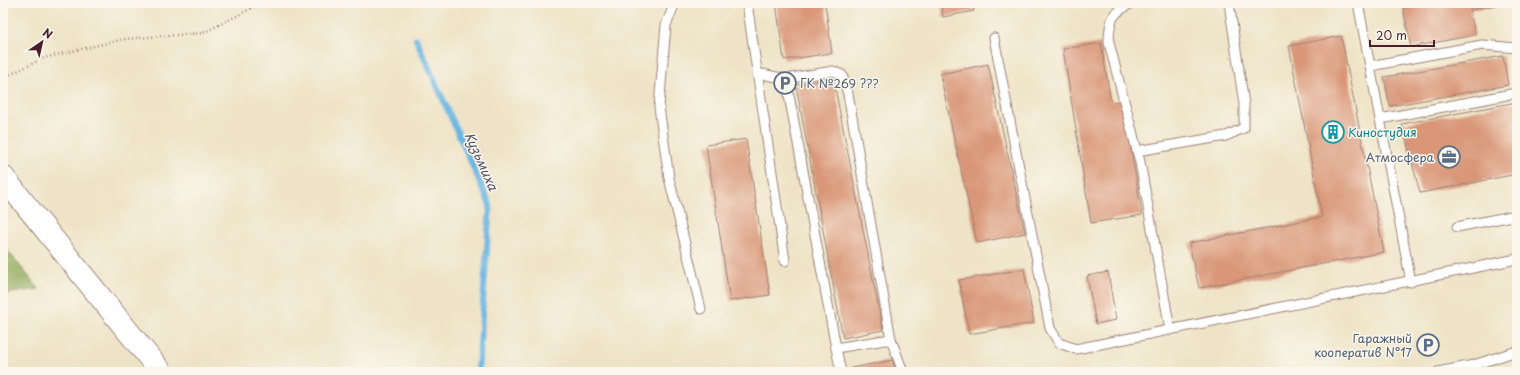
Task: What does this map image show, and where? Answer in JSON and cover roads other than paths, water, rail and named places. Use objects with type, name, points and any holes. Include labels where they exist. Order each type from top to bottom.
[{"type":"main road","points":[[3,177],[161,372]]},
{"type":"lane","points":[[675,3],[666,25],[659,107],[669,178],[701,309]]},
{"type":"lane","points":[[747,3],[785,261]]},
{"type":"lane","points":[[1132,3],[1120,9],[1109,25],[1109,43],[1137,151],[1170,329]]},
{"type":"lane","points":[[1137,151],[1226,136],[1244,128],[1244,104],[1229,3]]},
{"type":"lane","points":[[1358,3],[1411,282]]},
{"type":"lane","points":[[994,38],[1050,328],[1060,343],[1076,349],[1411,282],[1517,259]]},
{"type":"lane","points":[[1370,66],[1482,45],[1517,48]]},
{"type":"lane","points":[[757,73],[786,79],[833,71],[842,75],[848,94],[891,340],[903,372]]},
{"type":"lane","points":[[786,79],[841,372]]},
{"type":"lane","points":[[1380,119],[1517,93]]},
{"type":"lane","points":[[1457,227],[1517,215]]},
{"type":"lane","points":[[836,348],[891,340]]},
{"type":"lane","points":[[1438,372],[1474,365],[1517,351]]},
{"type":"waterway","name":"Кузьмиха","points":[[416,39],[490,205],[478,372]]},
{"type":"place","name":"ГК №269 ???","points":[[785,83]]},
{"type":"place","name":"Киностудия","points":[[1333,132]]},
{"type":"place","name":"Атмосфера","points":[[1449,157]]},
{"type":"place","name":"Гаражный кооператив N°17","points":[[1428,345]]}]
